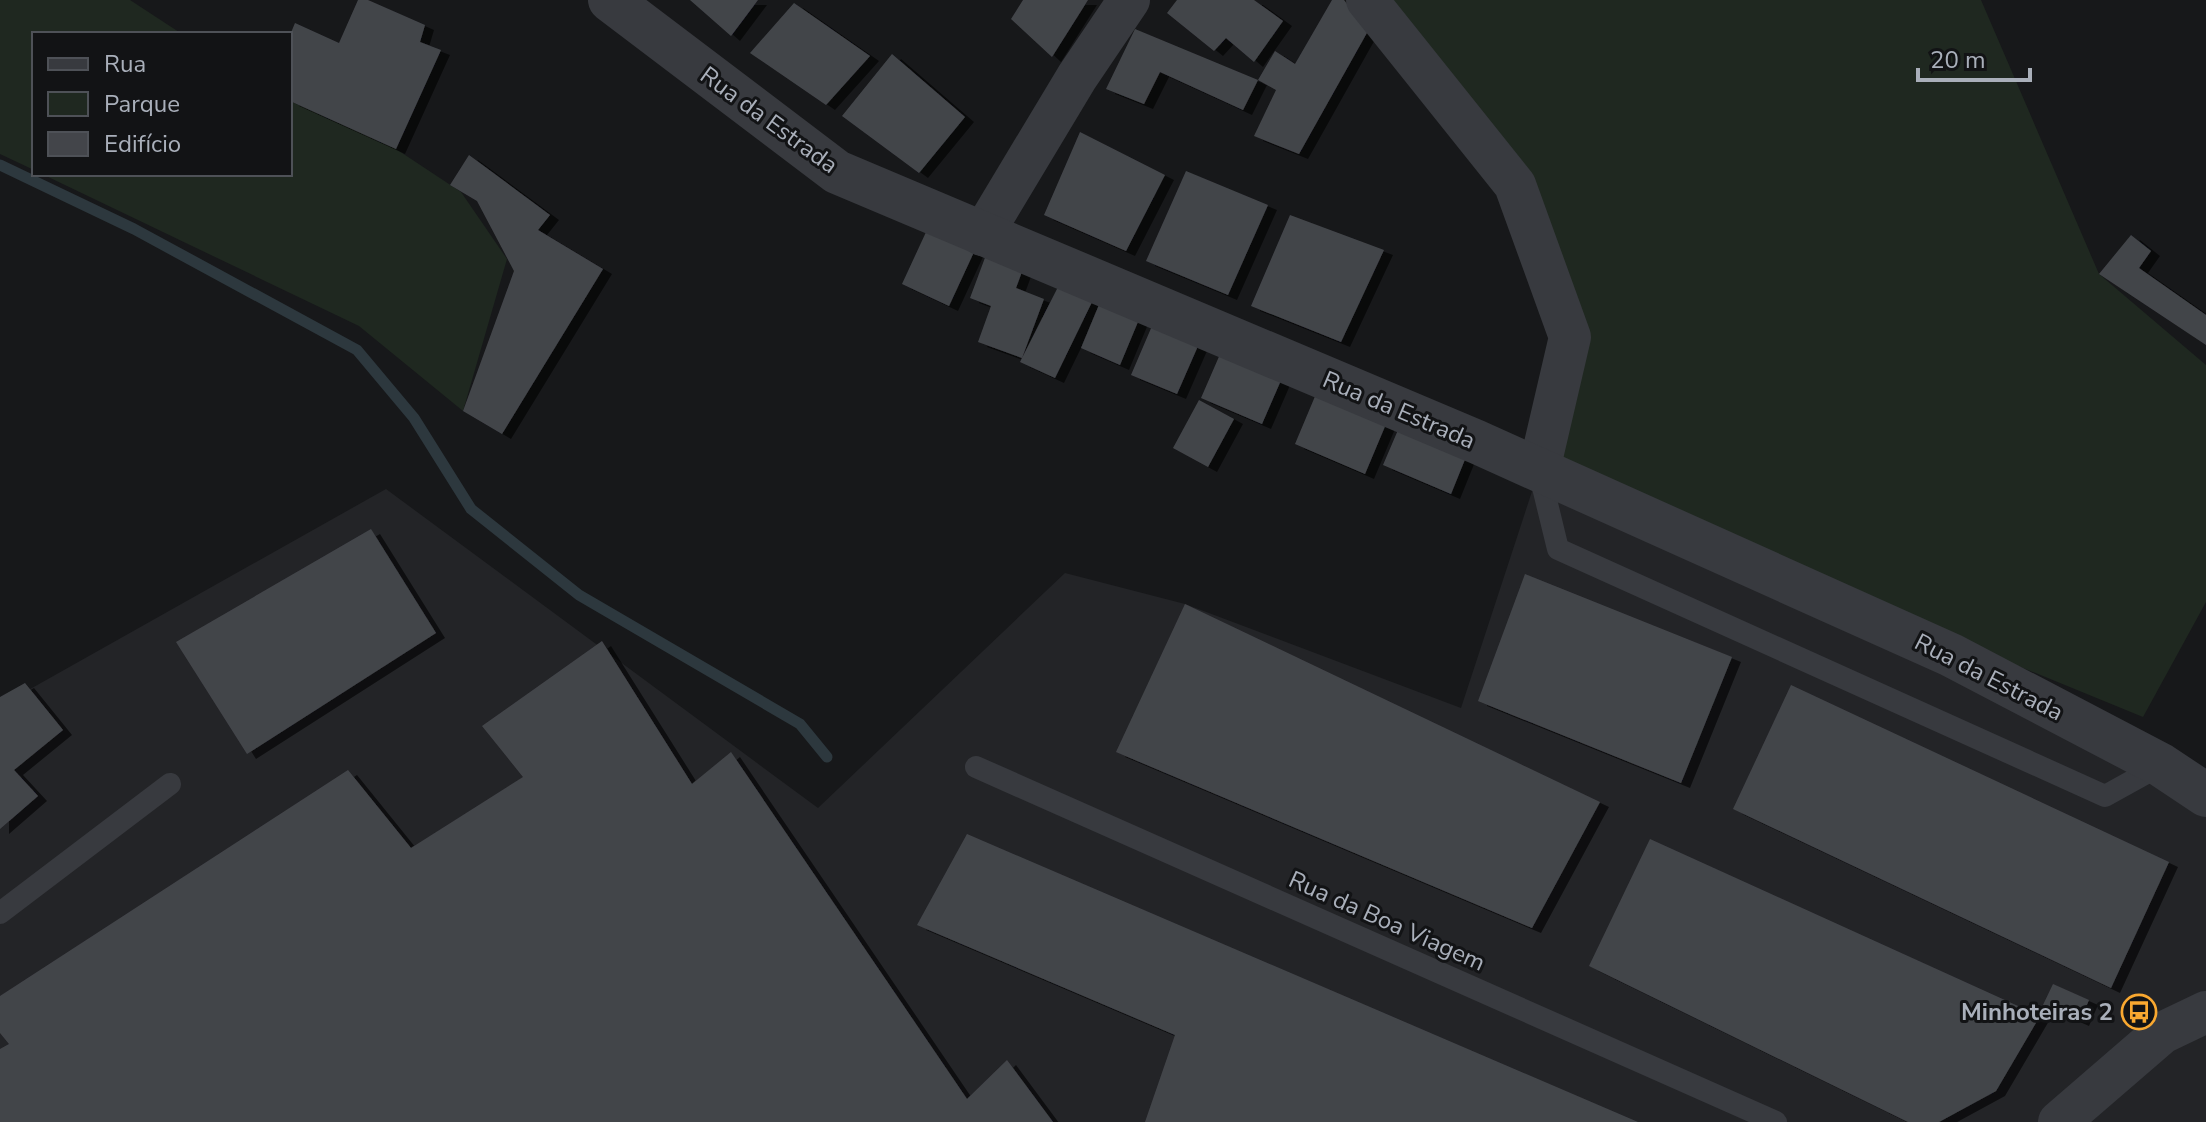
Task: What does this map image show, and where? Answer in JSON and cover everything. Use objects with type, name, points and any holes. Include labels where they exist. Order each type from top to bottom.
[{"type":"street","name":"Rua da Estrada","points":[[610,0],[837,172],[1539,470],[1951,655],[2161,765],[2206,795]]},
{"type":"street","points":[[982,235],[1077,77],[1129,0]]},
{"type":"street","points":[[1367,0],[1515,185],[1570,337],[1539,470]]},
{"type":"street","points":[[2059,1122],[2162,1033],[2206,1012]]},
{"type":"lane","points":[[1539,470],[1558,549],[2105,796],[2161,765]]},
{"type":"lane","name":"Rua da Boa Viagem","points":[[976,767],[1776,1122]]},
{"type":"lane","points":[[0,913],[170,784]]},
{"type":"shaded area","points":[[1539,470],[2206,805],[2206,1122],[0,1122],[0,706],[386,489],[818,808],[1065,573],[1185,604],[1461,708]]},
{"type":"green space","points":[[0,0],[130,0],[179,32],[32,32],[32,169],[0,154]]},
{"type":"green space","points":[[1381,0],[1981,0],[2099,274],[2206,365],[2206,602],[2143,717],[1539,470],[1569,337],[1515,185]]},
{"type":"green space","points":[[292,102],[396,149],[461,192],[507,259],[463,411],[359,326],[46,176],[292,176]]},
{"type":"building","points":[[358,0],[368,0],[425,25],[420,42],[441,50],[396,149],[292,102],[291,32],[295,23],[339,43]]},
{"type":"building","points":[[690,0],[758,0],[731,36]]},
{"type":"building","points":[[1023,0],[1088,0],[1052,57],[1011,19]]},
{"type":"building","points":[[1177,0],[1254,0],[1283,21],[1254,62],[1226,38],[1214,51],[1167,13]]},
{"type":"building","points":[[1332,0],[1344,0],[1368,31],[1299,154],[1254,136],[1276,90],[1258,80],[1275,51],[1295,64]]},
{"type":"building","points":[[794,3],[870,56],[826,105],[750,53]]},
{"type":"building","points":[[1135,29],[1258,80],[1243,110],[1160,72],[1144,104],[1106,89]]},
{"type":"building","points":[[892,54],[965,117],[919,173],[842,116]]},
{"type":"building","points":[[1080,132],[1165,175],[1126,251],[1044,215]]},
{"type":"building","points":[[469,155],[550,215],[538,230],[603,269],[502,434],[463,411],[514,271],[477,201],[450,185]]},
{"type":"building","points":[[1186,171],[1268,205],[1228,295],[1146,261]]},
{"type":"building","points":[[1290,215],[1384,250],[1341,342],[1251,306]]},
{"type":"building","points":[[927,230],[974,252],[949,306],[902,284]]},
{"type":"building","points":[[2131,235],[2151,251],[2139,268],[2206,315],[2206,345],[2099,274]]},
{"type":"building","points":[[986,255],[1023,269],[1016,288],[1044,299],[1022,358],[978,342],[991,306],[970,298]]},
{"type":"building","points":[[1059,285],[1092,302],[1055,378],[1020,362]]},
{"type":"building","points":[[1101,300],[1140,317],[1120,365],[1081,348]]},
{"type":"building","points":[[1152,326],[1198,346],[1177,394],[1131,375]]},
{"type":"building","points":[[1221,352],[1282,378],[1262,424],[1201,398]]},
{"type":"building","points":[[1316,394],[1386,424],[1365,474],[1295,444]]},
{"type":"building","points":[[1199,400],[1234,419],[1208,467],[1173,448]]},
{"type":"building","points":[[1401,423],[1468,452],[1451,494],[1383,465]]},
{"type":"building","points":[[371,529],[436,633],[247,754],[176,642]]},
{"type":"building","points":[[1525,574],[1732,657],[1681,783],[1478,701]]},
{"type":"building","points":[[1185,604],[1600,802],[1532,928],[1116,752]]},
{"type":"building","points":[[602,641],[692,784],[731,752],[967,1099],[1007,1060],[1053,1122],[0,1122],[0,1049],[9,1044],[0,1033],[0,996],[348,770],[411,848],[523,777],[482,726]]},
{"type":"building","points":[[25,683],[63,730],[14,770],[38,796],[0,829],[0,697]]},
{"type":"building","points":[[1791,685],[2169,862],[2111,988],[1733,809]]},
{"type":"building","points":[[967,834],[1638,1122],[1145,1122],[1175,1035],[917,925]]},
{"type":"building","points":[[1650,839],[2040,1016],[1996,1091],[1939,1122],[1908,1122],[1589,966]]},
{"type":"building","points":[[2053,984],[2089,1000],[2080,1021],[2043,1005]]},
{"type":"waterway","points":[[0,165],[134,229],[357,350],[414,418],[471,509],[579,595],[800,724],[827,757]]},
{"type":"place","name":"Minhoteiras 2","points":[[2139,1012]]}]
